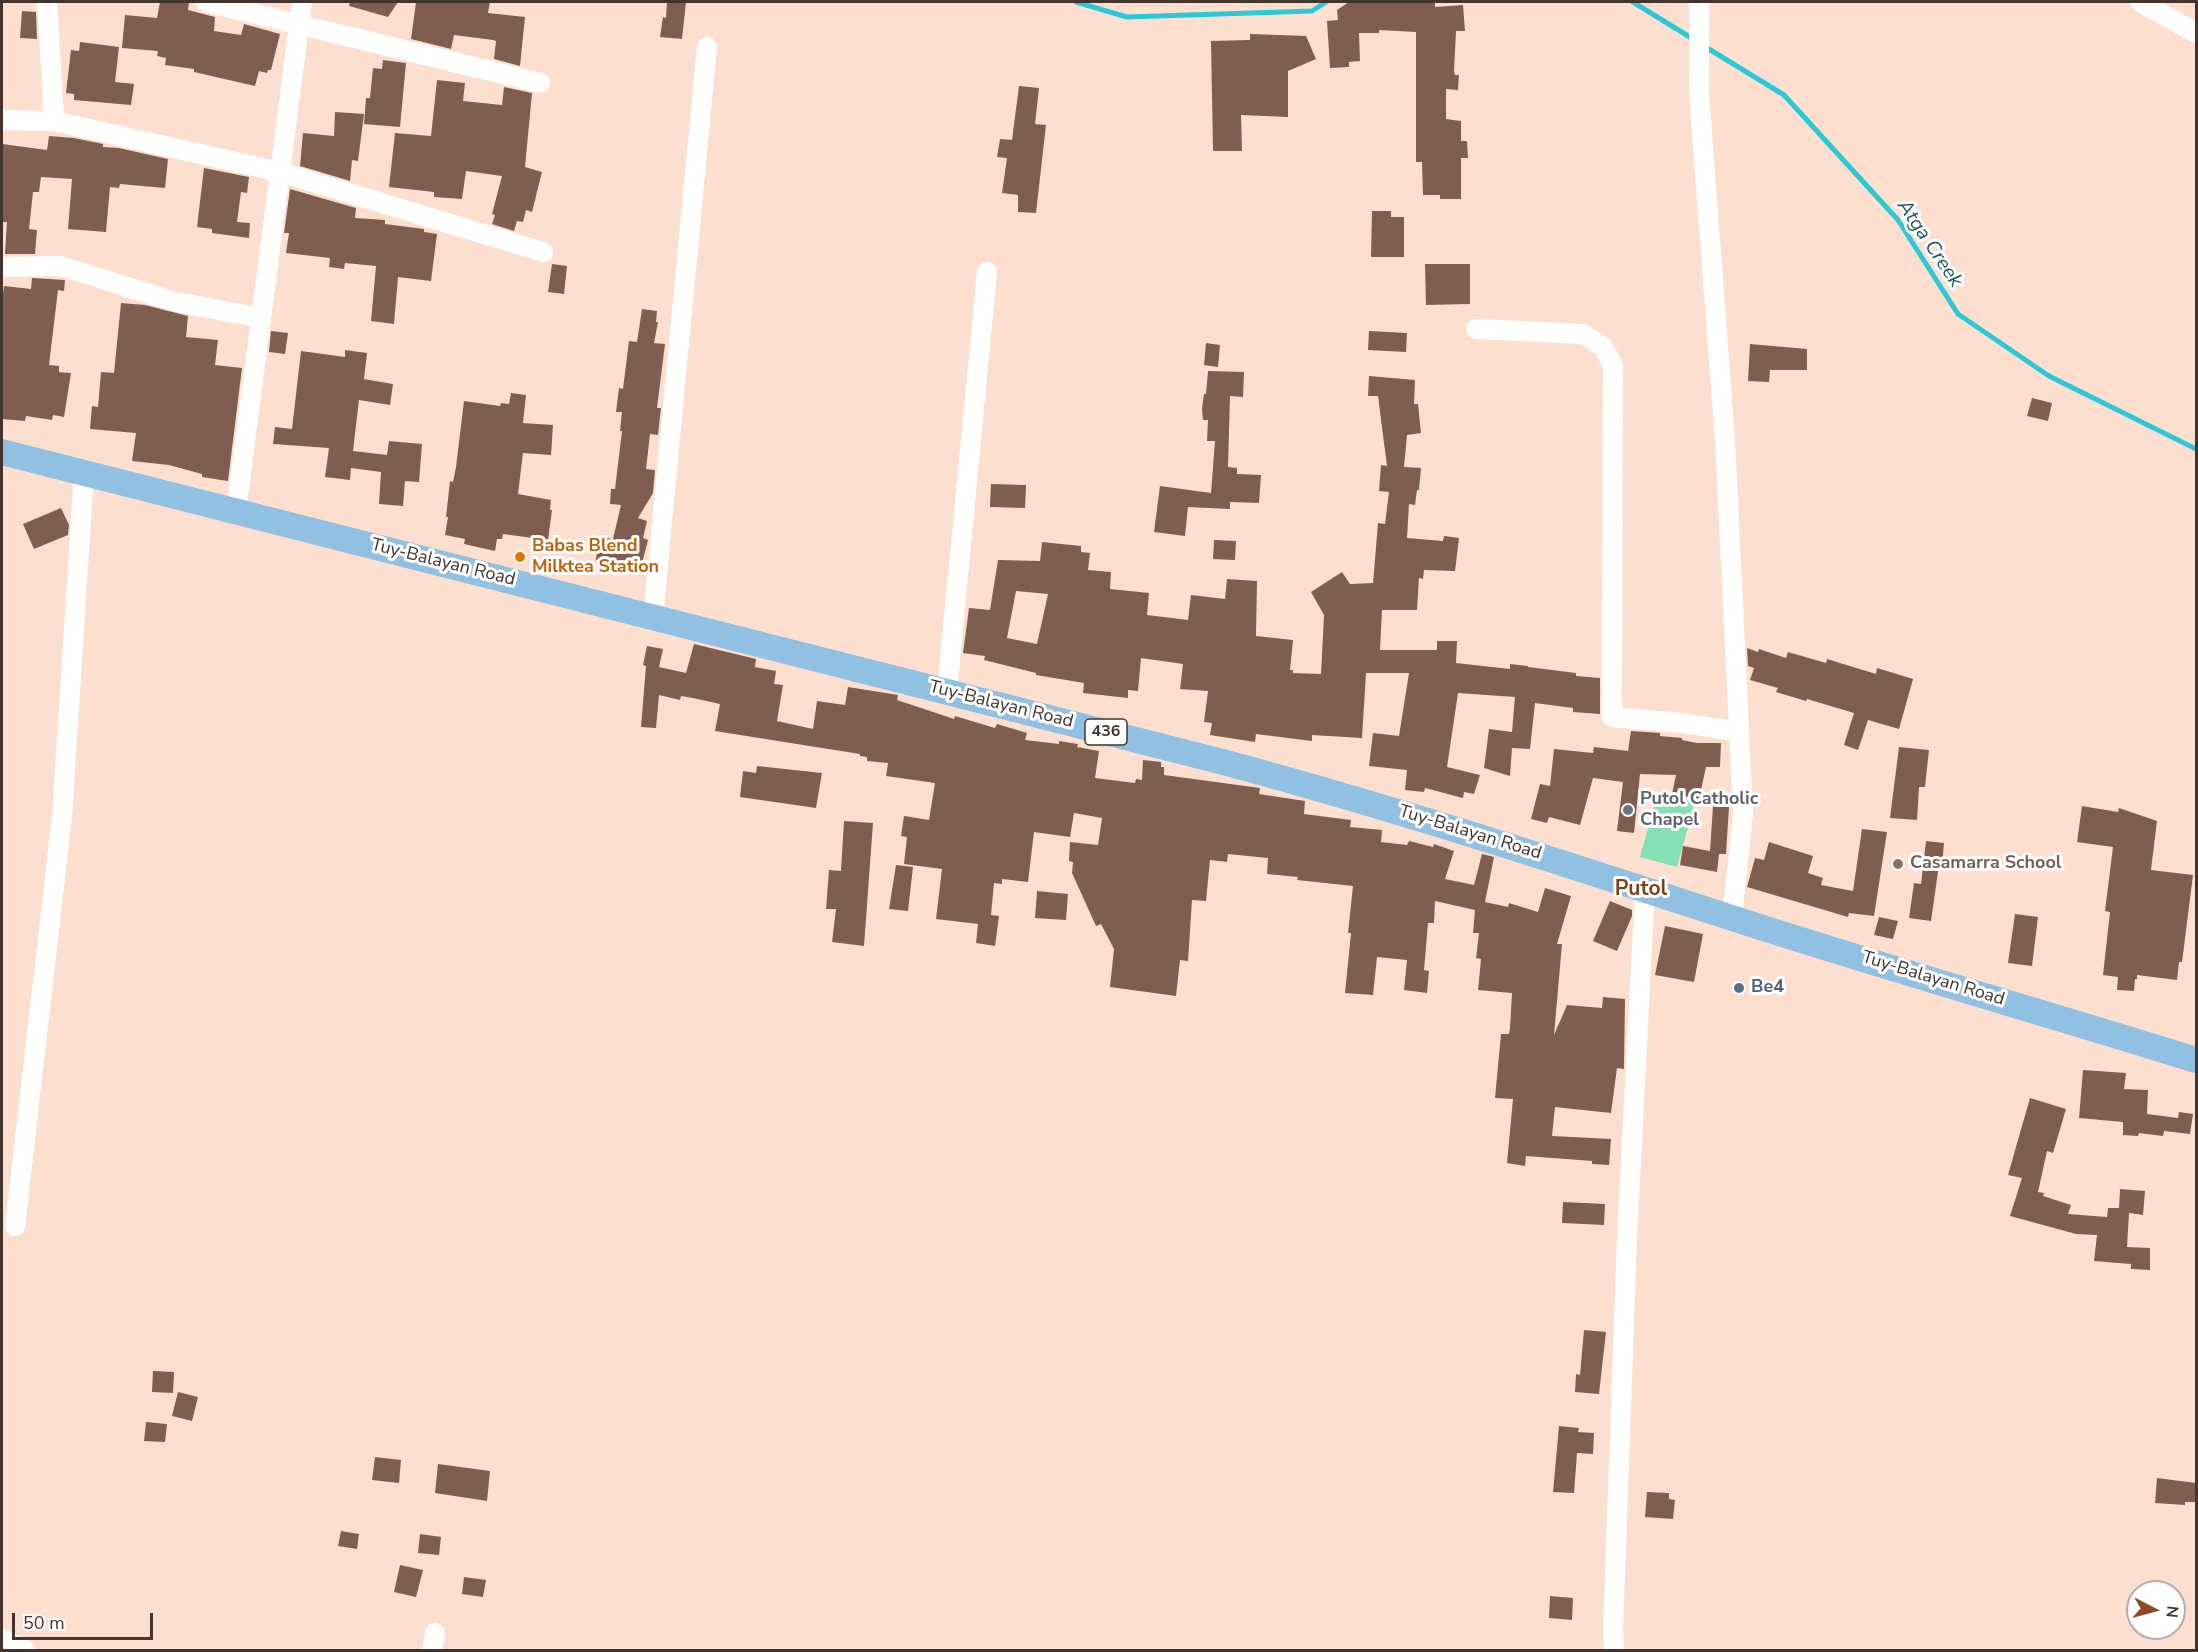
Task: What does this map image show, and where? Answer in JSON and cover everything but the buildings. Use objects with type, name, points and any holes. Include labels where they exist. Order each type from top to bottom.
[{"type":"main road","name":"Tuy-Balayan Road","points":[[2,452],[947,691],[1338,793],[1645,888],[1732,918],[2196,1060]]},
{"type":"street","points":[[47,2],[54,121]]},
{"type":"street","points":[[206,2],[540,83]]},
{"type":"street","points":[[236,511],[302,2]]},
{"type":"street","points":[[1700,2],[1699,94],[1725,440],[1743,814],[1732,918]]},
{"type":"street","points":[[2140,2],[2196,33]]},
{"type":"street","points":[[653,617],[706,47]]},
{"type":"street","points":[[2,120],[54,121],[280,172],[543,252]]},
{"type":"street","points":[[2,267],[61,266],[172,301],[261,318]]},
{"type":"street","points":[[947,691],[987,272]]},
{"type":"street","points":[[1476,329],[1583,334],[1603,347],[1613,365],[1612,717],[1683,723],[1739,732]]},
{"type":"street","points":[[15,1226],[62,816],[84,473]]},
{"type":"street","points":[[1614,1650],[1627,1238],[1645,888]]},
{"type":"street","points":[[2,1639],[25,1650]]},
{"type":"green space","points":[[1658,792],[1695,802],[1677,867],[1640,857]]},
{"type":"waterway","name":"Atga Creek","points":[[1076,2],[1127,17],[1312,11],[1326,2]]},
{"type":"waterway","name":"Atga Creek","points":[[1633,2],[1693,39]]},
{"type":"waterway","name":"Atga Creek","points":[[1704,46],[1784,95],[1898,220],[1958,314],[2049,376],[2196,449]]},
{"type":"place","name":"Babas Blend Milktea Station","points":[[520,557]]},
{"type":"place","name":"Putol Catholic Chapel","points":[[1628,810]]},
{"type":"place","name":"Casamarra School","points":[[1898,864]]},
{"type":"place","name":"Be4","points":[[1739,988]]},
{"type":"district","name":"Putol","points":[[1641,890]]}]
